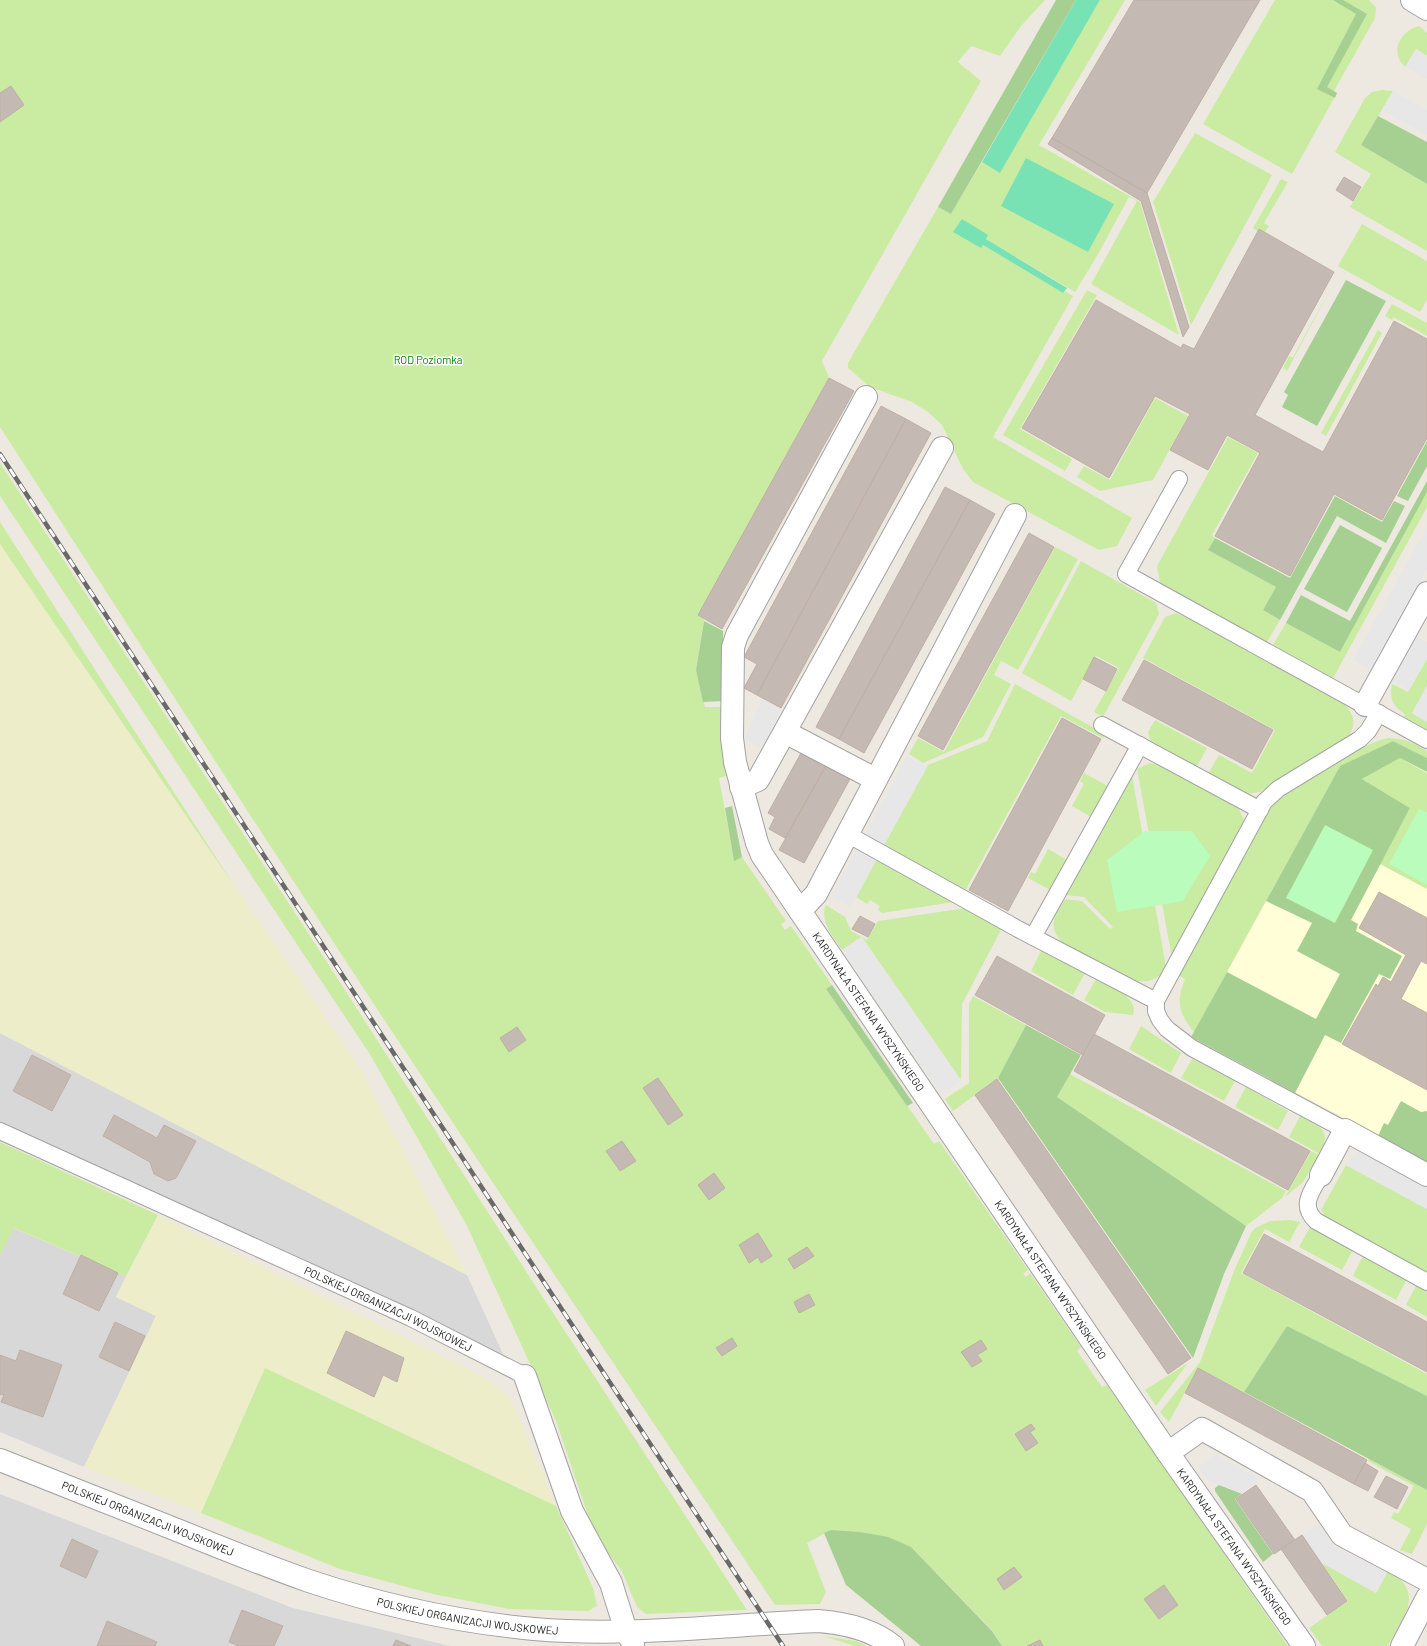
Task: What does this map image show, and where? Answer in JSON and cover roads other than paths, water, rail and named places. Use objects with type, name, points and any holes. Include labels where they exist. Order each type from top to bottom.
[{"type":"street","points":[[1412,0],[1427,9]]},
{"type":"street","name":"KARDYNAŁA STEFANA WYSZYŃSKIEGO","points":[[866,397],[737,635],[733,647],[732,738],[735,762],[751,826],[762,855],[1168,1453],[1304,1646]]},
{"type":"street","points":[[741,787],[758,780],[942,448]]},
{"type":"street","points":[[800,911],[816,894],[875,779],[1015,515]]},
{"type":"street","points":[[1372,709],[1427,593]]},
{"type":"street","points":[[785,732],[875,779]]},
{"type":"street","points":[[1321,1175],[1345,1130],[1427,1175]]},
{"type":"street","name":"POLSKIEJ ORGANIZACJI WOJSKOWEJ","points":[[525,1376],[572,1511],[611,1583],[630,1639]]},
{"type":"street","points":[[1168,1453],[1202,1429],[1312,1490],[1342,1535],[1427,1580]]},
{"type":"street","name":"POLSKIEJ ORGANIZACJI WOJSKOWEJ","points":[[0,1460],[261,1563],[310,1581],[388,1604],[498,1625],[630,1639],[818,1621],[859,1628],[884,1638],[893,1646]]},
{"type":"street","points":[[1402,1646],[1427,1598]]},
{"type":"lane","points":[[1179,479],[1126,574],[1427,740]]},
{"type":"lane","points":[[1345,1130],[1192,1048],[1167,1029],[1160,1020],[1156,1011],[1156,1001],[1264,802],[1278,789],[1360,739],[1368,731],[1372,709]]},
{"type":"lane","points":[[1102,725],[1260,810]]},
{"type":"lane","points":[[1033,937],[1140,745]]},
{"type":"lane","points":[[847,834],[1033,937],[1156,1001]]},
{"type":"lane","name":"POLSKIEJ ORGANIZACJI WOJSKOWEJ","points":[[0,1131],[411,1318],[525,1376]]},
{"type":"lane","points":[[1321,1175],[1310,1195],[1308,1203],[1310,1216],[1316,1221],[1427,1282]]},
{"type":"railway","points":[[0,454],[783,1646]]},
{"type":"park label","name":"ROD Poziomka","points":[[428,360]]}]
